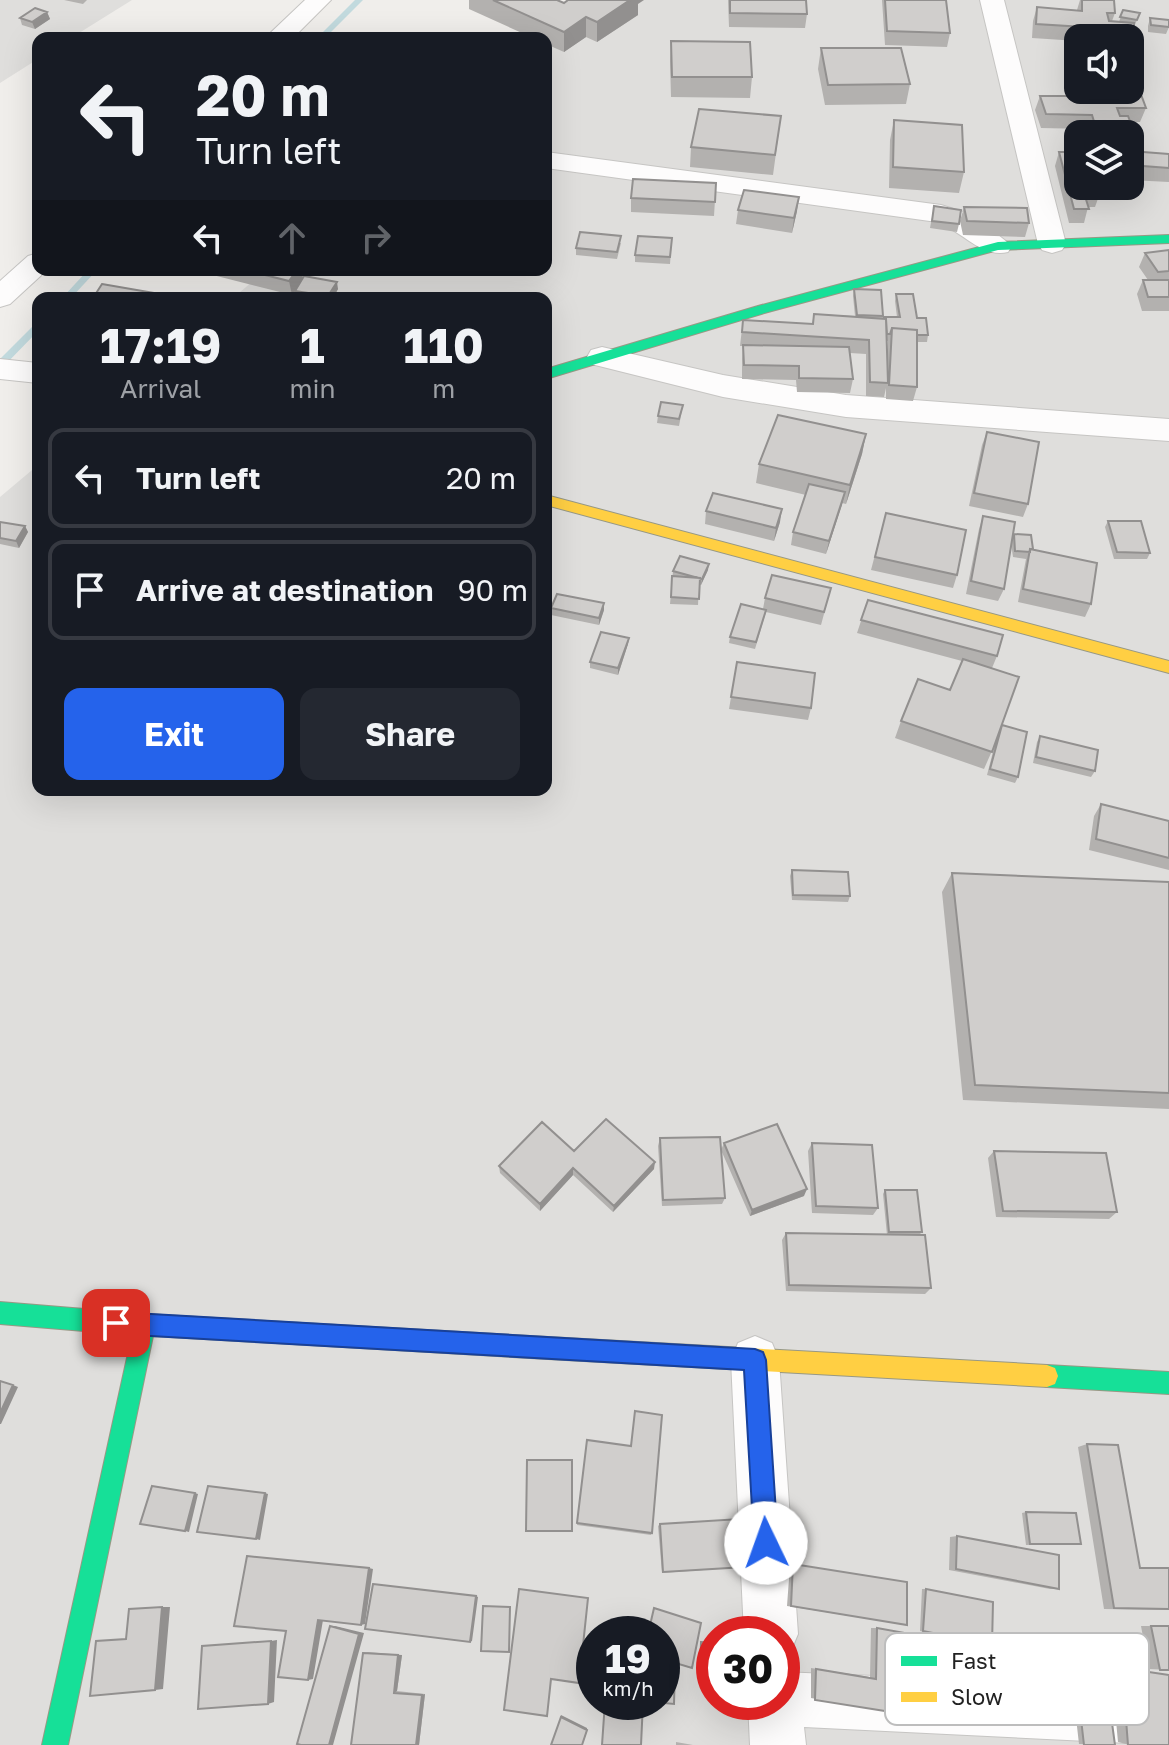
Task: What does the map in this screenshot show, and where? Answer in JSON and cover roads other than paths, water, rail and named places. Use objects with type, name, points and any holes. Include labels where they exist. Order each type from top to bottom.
[{"type":"street","points":[[284,32],[319,0]]},
{"type":"street","points":[[992,0],[1052,244]]},
{"type":"street","points":[[552,161],[941,214],[963,221],[998,246]]},
{"type":"street","points":[[552,372],[763,309],[998,246],[1169,239]]},
{"type":"street","points":[[0,297],[32,268]]},
{"type":"street","points":[[602,357],[723,386],[846,406],[1169,430]]},
{"type":"street","points":[[0,369],[32,372]]},
{"type":"street","points":[[552,502],[1169,667]]},
{"type":"street","points":[[0,1313],[145,1325],[1169,1383]]},
{"type":"street","points":[[55,1745],[145,1325]]},
{"type":"street","points":[[755,1360],[770,1616]]},
{"type":"street","points":[[800,1700],[885,1704]]},
{"type":"street","points":[[1149,1716],[1169,1717]]},
{"type":"street","points":[[776,1720],[778,1745]]},
{"type":"waterway","points":[[327,32],[359,0]]},
{"type":"waterway","points":[[72,292],[87,276]]},
{"type":"waterway","points":[[0,365],[32,332]]}]
